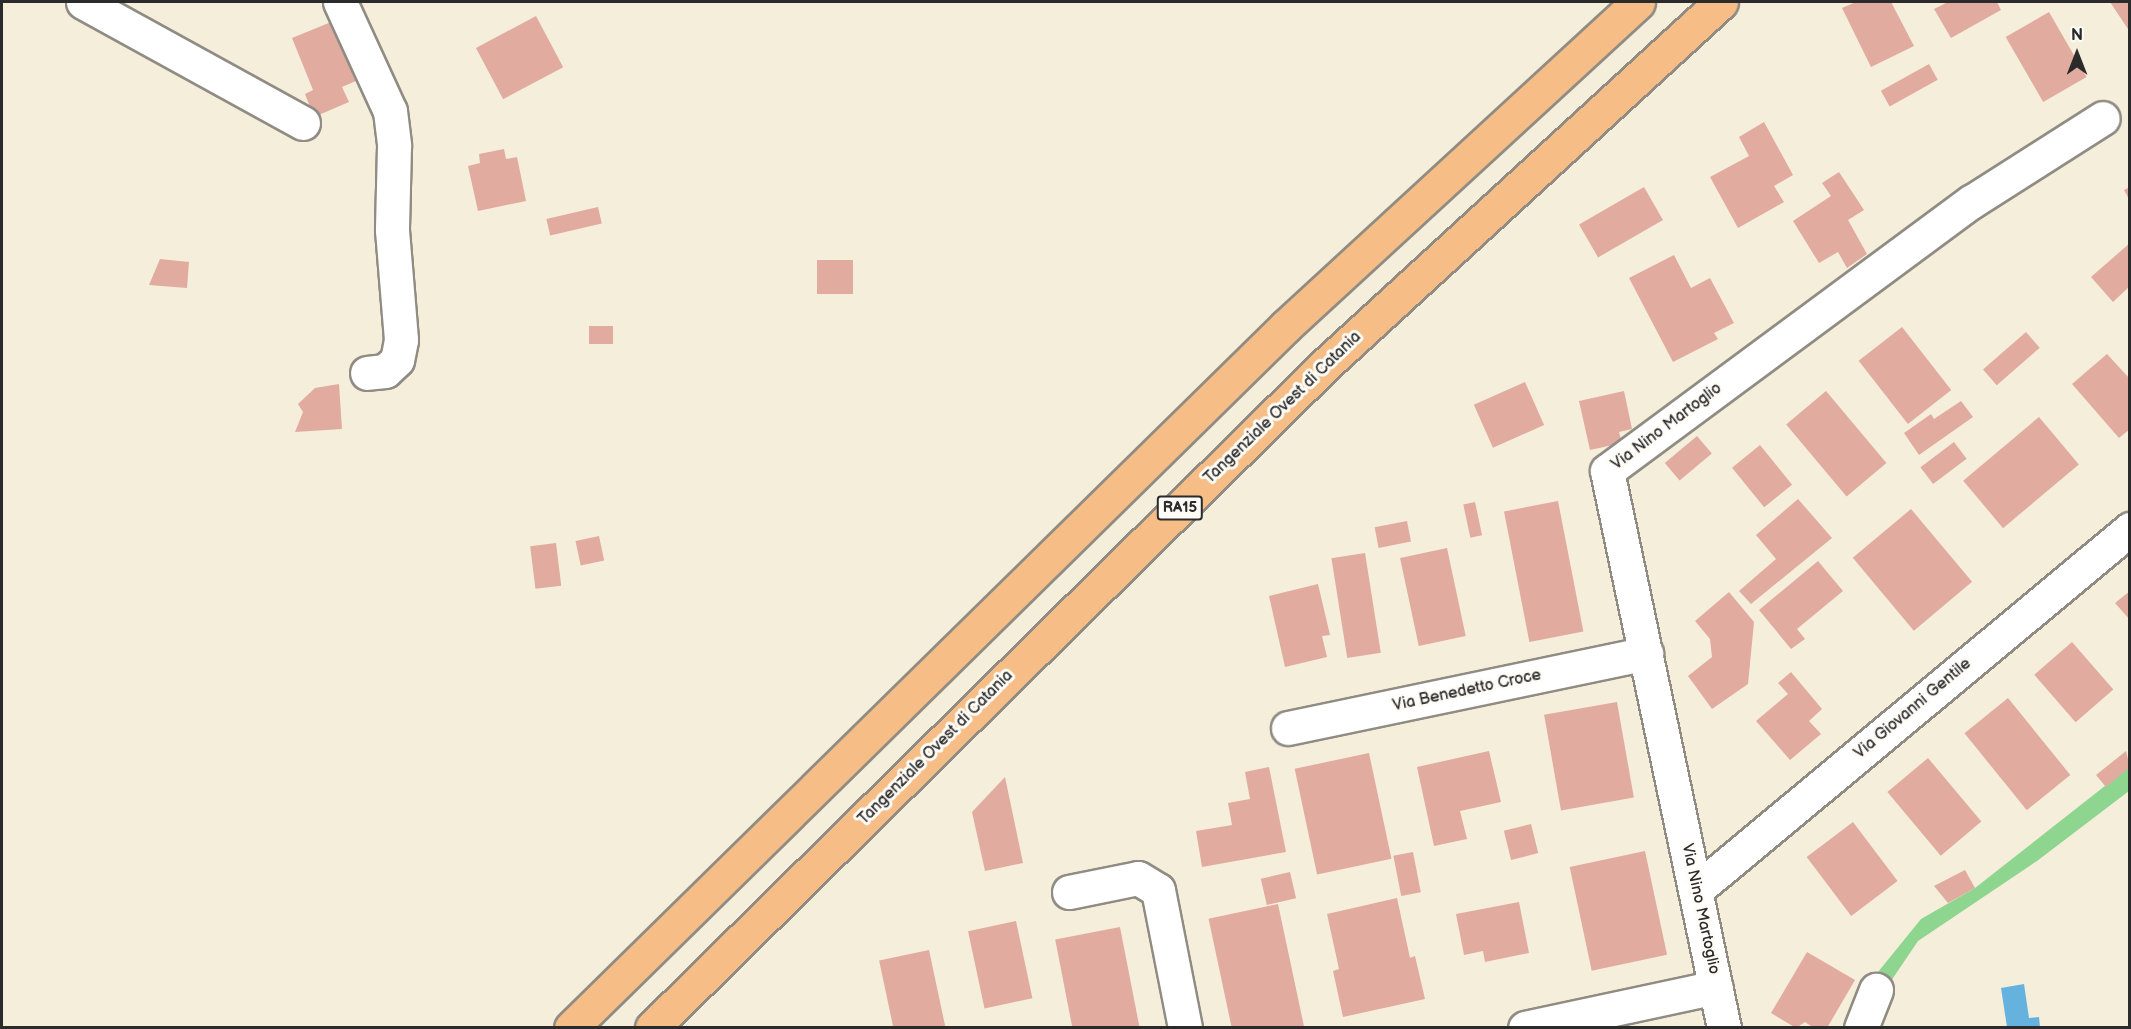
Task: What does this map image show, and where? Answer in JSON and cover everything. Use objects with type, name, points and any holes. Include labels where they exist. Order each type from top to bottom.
[{"type":"highway","points":[[571,1028],[1286,326],[1638,2]]},
{"type":"highway","name":"Tangenziale Ovest di Catania","points":[[652,1028],[1325,365],[1721,2]]},
{"type":"street","points":[[83,2],[303,123]]},
{"type":"street","points":[[340,2],[390,111],[394,146],[392,230],[401,340],[397,360],[385,371],[367,374]]},
{"type":"street","name":"Via Nino Martoglio","points":[[1724,1028],[1607,471],[1971,202],[2103,118]]},
{"type":"street","name":"Via Giovanni Gentile","points":[[1696,890],[2130,529]]},
{"type":"street","name":"Via Benedetto Croce","points":[[1288,728],[1646,653]]},
{"type":"street","points":[[1069,892],[1138,878],[1158,890],[1185,1028]]},
{"type":"street","points":[[1525,1028],[1716,987]]},
{"type":"street","points":[[1861,1028],[1876,990]]},
{"type":"green space","points":[[2129,767],[2129,791],[2037,861],[1918,941],[1891,981],[1878,972],[1921,919],[1975,888]]},
{"type":"water","points":[[2024,984],[2029,1018],[2039,1017],[2040,1027],[2007,1027],[2001,988]]},
{"type":"building","points":[[1856,2],[1891,2],[1914,46],[1871,67],[1842,8]]},
{"type":"building","points":[[1948,2],[1997,2],[2001,10],[1951,38],[1934,9]]},
{"type":"building","points":[[2110,2],[2130,2],[2130,32]]},
{"type":"building","points":[[2049,12],[2086,77],[2043,102],[2006,37]]},
{"type":"building","points":[[536,16],[563,67],[503,99],[476,48]]},
{"type":"building","points":[[341,18],[365,77],[342,87],[349,102],[314,117],[305,94],[313,90],[292,38]]},
{"type":"building","points":[[1929,64],[1938,80],[1890,106],[1881,91]]},
{"type":"building","points":[[1764,122],[1793,175],[1774,186],[1784,202],[1738,228],[1710,177],[1749,156],[1739,137]]},
{"type":"building","points":[[504,149],[506,159],[517,157],[526,201],[478,211],[468,166],[480,163],[479,154]]},
{"type":"building","points":[[1839,172],[1864,210],[1848,220],[1867,254],[1847,268],[1838,252],[1819,263],[1793,221],[1831,196],[1822,183]]},
{"type":"building","points":[[1644,187],[1663,220],[1598,257],[1579,224]]},
{"type":"building","points":[[2130,187],[2130,201],[2124,190]]},
{"type":"building","points":[[598,207],[602,224],[550,235],[546,219]]},
{"type":"building","points":[[2130,243],[2130,286],[2113,302],[2091,277]]},
{"type":"building","points":[[1674,255],[1691,288],[1710,278],[1734,323],[1714,333],[1718,339],[1673,362],[1629,278]]},
{"type":"building","points":[[160,259],[189,262],[187,288],[149,285]]},
{"type":"building","points":[[817,260],[853,260],[853,294],[817,294]]},
{"type":"building","points":[[589,326],[613,326],[613,344],[589,344]]},
{"type":"building","points":[[1902,327],[1951,390],[1908,424],[1859,361]]},
{"type":"building","points":[[2026,332],[2040,348],[1997,385],[1983,369]]},
{"type":"building","points":[[2107,354],[2130,379],[2130,429],[2119,438],[2072,384]]},
{"type":"building","points":[[1525,382],[1544,425],[1493,448],[1474,405]]},
{"type":"building","points":[[339,384],[342,429],[295,432],[303,412],[298,404],[315,388]]},
{"type":"building","points":[[1624,391],[1632,429],[1619,432],[1622,443],[1590,450],[1579,401]]},
{"type":"building","points":[[1826,391],[1886,463],[1847,496],[1786,424]]},
{"type":"building","points":[[1961,401],[1973,417],[1919,455],[1904,433],[1931,414],[1934,419]]},
{"type":"building","points":[[2039,417],[2079,464],[2003,528],[1963,481]]},
{"type":"building","points":[[1697,436],[1712,454],[1680,481],[1665,463]]},
{"type":"building","points":[[1954,442],[1967,459],[1933,484],[1920,467]]},
{"type":"building","points":[[1760,445],[1792,485],[1764,507],[1732,468]]},
{"type":"building","points":[[1798,499],[1832,538],[1751,604],[1739,591],[1776,559],[1756,535]]},
{"type":"building","points":[[1558,501],[1583,632],[1529,642],[1504,511]]},
{"type":"building","points":[[1475,502],[1482,535],[1470,538],[1463,504]]},
{"type":"building","points":[[1911,509],[1972,582],[1914,631],[1853,558]]},
{"type":"building","points":[[1407,521],[1411,542],[1379,548],[1375,527]]},
{"type":"building","points":[[599,536],[604,560],[581,565],[576,541]]},
{"type":"building","points":[[556,543],[561,586],[535,589],[530,546]]},
{"type":"building","points":[[1447,548],[1466,636],[1419,646],[1400,558]]},
{"type":"building","points":[[1365,553],[1381,653],[1347,658],[1331,558]]},
{"type":"building","points":[[1818,561],[1843,591],[1797,629],[1805,639],[1791,649],[1759,610]]},
{"type":"building","points":[[1318,584],[1330,635],[1322,636],[1327,657],[1285,667],[1269,596]]},
{"type":"building","points":[[2130,591],[2130,620],[2115,603]]},
{"type":"building","points":[[1729,592],[1754,622],[1748,684],[1712,709],[1688,676],[1712,657],[1710,639],[1695,621]]},
{"type":"building","points":[[2072,642],[2113,690],[2076,722],[2034,675]]},
{"type":"building","points":[[1791,672],[1822,709],[1809,721],[1821,734],[1790,760],[1756,721],[1788,694],[1778,683]]},
{"type":"building","points":[[2008,698],[2070,775],[2027,810],[1964,733]]},
{"type":"building","points":[[1617,702],[1634,798],[1561,810],[1544,715]]},
{"type":"building","points":[[1489,751],[1501,802],[1460,811],[1467,839],[1434,846],[1417,767]]},
{"type":"building","points":[[2126,751],[2130,767],[2106,787],[2096,775]]},
{"type":"building","points":[[1369,753],[1391,859],[1317,874],[1295,769]]},
{"type":"building","points":[[1928,758],[1981,822],[1941,856],[1887,792]]},
{"type":"building","points":[[1269,767],[1286,852],[1202,867],[1196,831],[1232,825],[1228,803],[1250,799],[1245,772]]},
{"type":"building","points":[[1005,777],[1023,863],[985,871],[972,812]]},
{"type":"building","points":[[1853,822],[1898,881],[1851,916],[1807,857]]},
{"type":"building","points":[[1531,824],[1538,853],[1511,860],[1504,831]]},
{"type":"building","points":[[1645,851],[1667,955],[1592,971],[1570,867]]},
{"type":"building","points":[[1413,852],[1421,892],[1401,896],[1393,856]]},
{"type":"building","points":[[1965,870],[1975,888],[1948,903],[1934,886]]},
{"type":"building","points":[[1290,872],[1296,898],[1267,905],[1261,879]]},
{"type":"building","points":[[1397,898],[1410,958],[1415,956],[1425,999],[1343,1017],[1333,971],[1339,969],[1327,914]]},
{"type":"building","points":[[1519,902],[1529,953],[1485,962],[1483,951],[1464,955],[1456,914]]},
{"type":"building","points":[[1278,904],[1304,1026],[1232,1028],[1209,919]]},
{"type":"building","points":[[1016,921],[1032,998],[984,1008],[968,931]]},
{"type":"building","points":[[1120,927],[1140,1028],[1072,1028],[1055,940]]},
{"type":"building","points":[[929,950],[945,1027],[893,1028],[879,961]]},
{"type":"building","points":[[1807,952],[1855,980],[1827,1028],[1814,1028],[1805,1022],[1796,1028],[1771,1013]]}]
